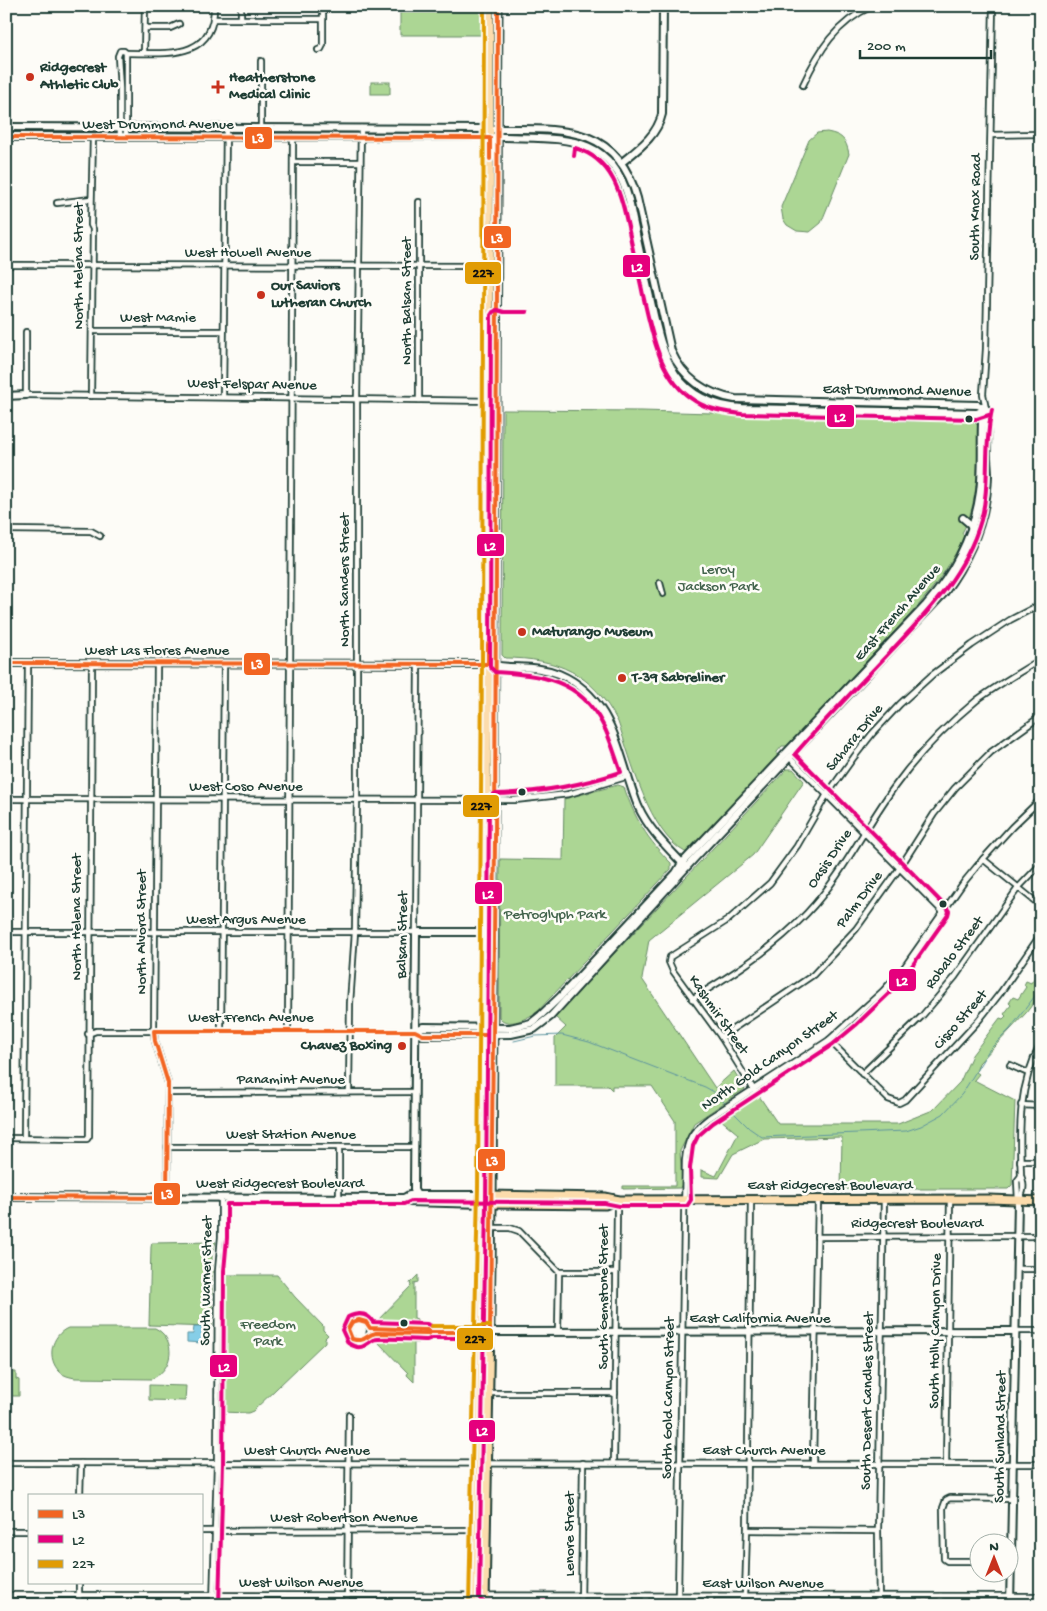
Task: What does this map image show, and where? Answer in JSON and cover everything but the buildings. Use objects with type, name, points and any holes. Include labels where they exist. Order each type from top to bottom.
[{"type":"main road","points":[[475,1605],[484,1204],[487,800],[496,561],[489,266],[490,6]]},
{"type":"main road","points":[[485,1605],[492,1204],[495,800],[488,523],[498,138],[498,6]]},
{"type":"main road","points":[[488,523],[492,526],[492,550],[496,561]]},
{"type":"main road","points":[[485,932],[490,937],[490,969],[493,976]]},
{"type":"main road","points":[[485,1072],[489,1079],[489,1102],[493,1107]]},
{"type":"main road","name":"East Ridgecrest Boulevard","points":[[484,1195],[605,1197],[618,1200],[1011,1199],[1018,1201],[1041,1201]]},
{"type":"main road","name":"East Ridgecrest Boulevard","points":[[492,1204],[604,1205],[618,1200]]},
{"type":"main road","name":"West Ridgecrest Boulevard","points":[[484,1204],[492,1204]]},
{"type":"street","points":[[144,53],[145,6]]},
{"type":"street","points":[[123,127],[118,56],[120,51],[174,53],[193,48],[206,36],[213,19],[214,6]]},
{"type":"street","points":[[241,6],[241,19]]},
{"type":"street","points":[[318,50],[321,49],[322,45],[323,6]]},
{"type":"street","points":[[614,168],[652,136],[660,121],[662,114],[663,6]]},
{"type":"street","points":[[803,85],[815,57],[834,32],[854,16],[872,6]]},
{"type":"street","name":"South Knox Road","points":[[986,409],[983,394],[993,6]]},
{"type":"street","points":[[213,19],[323,19]]},
{"type":"street","points":[[145,28],[170,28],[179,24]]},
{"type":"street","points":[[123,137],[125,52]]},
{"type":"street","points":[[261,61],[258,128],[490,128]]},
{"type":"street","name":"West Drummond Avenue","points":[[6,127],[258,128]]},
{"type":"street","points":[[20,127],[20,137]]},
{"type":"street","points":[[223,397],[226,128]]},
{"type":"street","name":"North Sanders Street","points":[[349,1092],[351,984],[355,932],[357,800],[361,128]]},
{"type":"street","name":"East Drummond Avenue","points":[[490,128],[575,132],[602,144],[621,163],[630,178],[635,192],[671,351],[684,372],[698,385],[715,395],[735,399],[978,405],[986,409]]},
{"type":"street","points":[[991,135],[1041,134]]},
{"type":"street","name":"West Drummond Avenue","points":[[6,137],[498,138]]},
{"type":"street","name":"North Helena Street","points":[[90,396],[93,137]]},
{"type":"street","points":[[288,1030],[293,138]]},
{"type":"street","name":"East Drummond Avenue","points":[[498,138],[574,141],[594,149],[610,162],[622,178],[625,187],[664,353],[677,376],[692,391],[702,397],[723,406],[742,408],[977,413],[986,409]]},
{"type":"street","points":[[293,162],[360,162]]},
{"type":"street","points":[[57,203],[91,199]]},
{"type":"street","name":"North Balsam Street","points":[[419,202],[419,400]]},
{"type":"street","name":"West Howell Avenue","points":[[6,265],[489,266]]},
{"type":"street","name":"West Mamie","points":[[92,331],[224,331]]},
{"type":"street","points":[[26,332],[26,395]]},
{"type":"street","name":"West Felspar Avenue","points":[[6,396],[358,398],[367,400],[492,401]]},
{"type":"street","name":"East French Avenue","points":[[484,1031],[524,1032],[534,1029],[551,1016],[687,868],[787,756],[792,747],[938,592],[957,563],[972,527],[980,492],[982,423],[986,409]]},
{"type":"street","name":"East French Avenue","points":[[493,1031],[531,1023],[561,996],[676,873],[682,863],[944,593],[972,546],[980,527],[985,505],[988,475],[988,423],[986,409]]},
{"type":"street","points":[[953,580],[973,534],[972,527],[964,518]]},
{"type":"street","points":[[6,530],[91,531],[100,536]]},
{"type":"street","points":[[660,583],[663,594]]},
{"type":"street","name":"Sahara Drive","points":[[674,954],[728,920],[770,883],[797,846],[826,796],[872,734],[900,704],[932,675],[972,645],[1010,620],[1040,605]]},
{"type":"street","name":"Oasis Drive","points":[[692,999],[775,943],[801,919],[837,875],[862,833],[897,782],[926,747],[977,700],[1041,659]]},
{"type":"street","name":"West Las Flores Avenue","points":[[6,664],[418,664],[492,665],[542,669],[569,679],[586,691],[600,706],[609,722],[639,806],[648,824],[665,846],[687,868]]},
{"type":"street","points":[[6,1138],[24,1138],[28,664]]},
{"type":"street","name":"North Helena Street","points":[[24,1138],[86,1139],[89,1136],[88,1034],[92,664]]},
{"type":"street","name":"North Alvord Street","points":[[157,664],[154,1030],[155,1041],[165,1072],[168,1093],[167,1198]]},
{"type":"street","points":[[221,1030],[224,664]]},
{"type":"street","name":"Balsam Street","points":[[418,664],[414,1190],[423,1203]]},
{"type":"street","name":"Palm Drive","points":[[721,1037],[814,975],[856,929],[899,869],[934,814],[955,788],[991,752],[1041,716]]},
{"type":"street","points":[[787,756],[943,912]]},
{"type":"street","name":"West Coso Avenue","points":[[6,799],[495,800],[557,796],[594,788],[629,776]]},
{"type":"street","name":"North Gold Canyon Street","points":[[685,1200],[685,1160],[690,1137],[696,1128],[829,1040],[895,979],[983,859],[1041,799]]},
{"type":"street","points":[[983,859],[1041,906]]},
{"type":"street","name":"Robalo Street","points":[[862,1074],[922,1016],[950,984],[1018,888],[1041,864]]},
{"type":"street","name":"West Argus Avenue","points":[[6,932],[485,932]]},
{"type":"street","name":"Cisco Street","points":[[862,1074],[886,1097],[899,1103],[905,1100],[979,1020],[1041,934]]},
{"type":"street","name":"Kashmir Street","points":[[674,954],[670,957],[669,962],[673,971],[721,1037],[754,1090]]},
{"type":"street","name":"West French Avenue","points":[[88,1034],[96,1031],[154,1030],[415,1031],[423,1027],[484,1031]]},
{"type":"street","points":[[829,1040],[862,1074]]},
{"type":"street","points":[[1018,1201],[1023,1194],[1024,1181],[1021,1176],[1020,1162],[1021,1105],[1028,1073],[1041,1043]]},
{"type":"street","points":[[1010,1065],[1028,1073]]},
{"type":"street","name":"Panamint Avenue","points":[[168,1093],[414,1092]]},
{"type":"street","points":[[1021,1105],[1040,1106]]},
{"type":"street","name":"West Station Avenue","points":[[168,1147],[414,1147]]},
{"type":"street","points":[[339,1147],[339,1198]]},
{"type":"street","points":[[1020,1162],[1041,1162]]},
{"type":"street","name":"West Ridgecrest Boulevard","points":[[6,1197],[404,1198],[409,1195],[484,1195]]},
{"type":"street","name":"South Warner Street","points":[[213,1605],[217,1463],[218,1271],[221,1237],[221,1198]]},
{"type":"street","name":"West Ridgecrest Boulevard","points":[[404,1198],[409,1202],[484,1204]]},
{"type":"street","name":"South Desert Candles Street","points":[[879,1605],[878,1531],[884,1199]]},
{"type":"street","name":"South Holly Canyon Drive","points":[[946,1463],[950,1199]]},
{"type":"street","name":"South Gemstone Street","points":[[614,1463],[615,1272],[618,1200]]},
{"type":"street","name":"South Gold Canyon Street","points":[[678,1596],[685,1200]]},
{"type":"street","points":[[744,1596],[747,1530],[751,1200]]},
{"type":"street","points":[[813,1463],[818,1200]]},
{"type":"street","name":"South Sunland Street","points":[[1011,1534],[1018,1201]]},
{"type":"street","points":[[491,1228],[510,1228],[519,1231],[559,1272],[558,1331]]},
{"type":"street","name":"Ridgecrest Boulevard","points":[[817,1237],[1041,1236]]},
{"type":"street","points":[[1017,1269],[1041,1269]]},
{"type":"street","points":[[559,1272],[615,1272]]},
{"type":"street","points":[[359,1320],[366,1322],[370,1331],[367,1339],[357,1340],[350,1336],[348,1329],[352,1322],[359,1320]]},
{"type":"street","name":"East California Avenue","points":[[480,1332],[749,1330],[882,1332],[1041,1331]]},
{"type":"street","points":[[370,1331],[427,1334],[431,1332],[480,1332]]},
{"type":"street","points":[[479,1393],[615,1394]]},
{"type":"street","points":[[347,1605],[349,1415]]},
{"type":"street","name":"West Church Avenue","points":[[6,1463],[488,1463]]},
{"type":"street","name":"East Church Avenue","points":[[488,1463],[1041,1464]]},
{"type":"street","name":"Lenore Street","points":[[581,1605],[583,1463]]},
{"type":"street","points":[[80,1494],[81,1464]]},
{"type":"street","points":[[970,1561],[947,1561],[944,1559],[944,1504],[946,1500],[950,1498],[1012,1499]]},
{"type":"street","name":"West Robertson Avenue","points":[[202,1531],[486,1530]]},
{"type":"street","points":[[747,1530],[878,1531]]},
{"type":"street","points":[[6,1531],[28,1531]]},
{"type":"street","points":[[79,1584],[79,1605]]},
{"type":"street","name":"South Sunland Street","points":[[1010,1584],[1010,1605]]},
{"type":"street","name":"West Wilson Avenue","points":[[6,1595],[485,1596]]},
{"type":"street","name":"East Wilson Avenue","points":[[485,1596],[1041,1596]]},
{"type":"street","points":[[646,1596],[646,1605]]},
{"type":"street","points":[[711,1596],[711,1605]]},
{"type":"street","points":[[940,1605],[941,1596]]},
{"type":"green space","points":[[400,6],[484,6],[485,35],[400,35]]},
{"type":"green space","points":[[371,82],[390,82],[390,94],[371,94]]},
{"type":"green space","points":[[827,132],[842,138],[849,154],[821,223],[810,232],[797,231],[787,225],[783,219],[781,207],[809,140],[817,133]]},
{"type":"green space","name":"Leroy Jackson Park","points":[[503,410],[642,411],[850,417],[904,421],[974,421],[978,426],[975,495],[968,521],[962,533],[964,536],[946,570],[923,600],[788,746],[782,746],[777,752],[777,756],[688,852],[685,852],[672,842],[661,829],[651,812],[635,774],[618,722],[597,691],[585,680],[557,665],[541,661],[505,658],[502,655]]},
{"type":"green space","points":[[787,769],[793,769],[804,781],[753,855],[649,940],[642,979],[715,1088],[734,1071],[745,1089],[694,1123],[680,1151],[682,1184],[680,1188],[623,1189],[623,1186],[675,1186],[675,1121],[652,1086],[612,1086],[612,1090],[608,1086],[555,1086],[555,1038],[566,1027],[555,1017]]},
{"type":"green space","name":"Petroglyph Park","points":[[618,785],[624,787],[643,828],[655,846],[671,863],[671,869],[538,1011],[518,1021],[507,1022],[499,1017],[500,859],[563,860],[564,799]]},
{"type":"green space","points":[[1039,971],[1041,973],[1041,993],[1026,1013],[979,1063],[976,1072],[979,1074],[974,1080],[1015,1101],[1012,1185],[1008,1189],[841,1189],[842,1137],[764,1139],[733,1154],[719,1178],[701,1177],[701,1170],[716,1176],[738,1134],[720,1119],[717,1119],[757,1093],[778,1124],[898,1124],[933,1110],[960,1082],[972,1055],[1000,1018],[1003,1019],[1006,1016],[1004,1014],[1011,1005],[1009,1003],[1013,997],[1018,999],[1026,987],[1024,985],[1026,981],[1031,983]]},
{"type":"green space","points":[[216,1242],[212,1251],[212,1327],[149,1325],[152,1243]]},
{"type":"green space","name":"Freedom Park","points":[[224,1275],[277,1275],[323,1326],[323,1330],[328,1335],[325,1338],[325,1342],[253,1411],[248,1413],[221,1412]]},
{"type":"green space","points":[[418,1275],[418,1282],[414,1283],[414,1318],[417,1319],[418,1324],[375,1323],[411,1286],[410,1283]]},
{"type":"green space","points":[[68,1328],[155,1328],[167,1339],[170,1354],[168,1362],[159,1375],[151,1379],[75,1378],[67,1376],[56,1367],[53,1361],[52,1348],[62,1331]]},
{"type":"green space","points":[[377,1338],[418,1340],[418,1343],[414,1343],[414,1382],[407,1375],[408,1373],[376,1340]]},
{"type":"green space","points":[[6,1372],[16,1372],[16,1379],[19,1380],[19,1396],[6,1396]]},
{"type":"green space","points":[[149,1385],[186,1386],[185,1401],[149,1400]]},
{"type":"water","points":[[194,1327],[202,1327],[202,1343],[187,1342],[187,1334],[193,1334]]},
{"type":"waterway","points":[[729,1108],[749,1128],[762,1137],[906,1131],[921,1126],[943,1114],[962,1094],[989,1050],[1010,1029],[1041,988]]},
{"type":"waterway","points":[[514,1041],[535,1036],[562,1035],[589,1042],[705,1087],[714,1092],[726,1104]]},
{"type":"transit line","name":"227","points":[[469,1605],[478,1188],[484,6]]},
{"type":"transit line","name":"L3","points":[[431,1332],[490,1332],[495,841],[498,6]]},
{"type":"transit line","name":"L3","points":[[6,137],[490,138],[490,159]]},
{"type":"transit line","name":"L2","points":[[574,156],[575,148],[589,154],[600,162],[615,183],[624,209],[650,324],[659,354],[673,380],[683,392],[695,401],[712,409],[742,414],[977,419],[989,415]]},
{"type":"transit line","name":"L2","points":[[527,312],[504,312],[497,310],[491,315],[490,667],[495,672],[528,675],[558,682],[583,698],[594,710],[603,725],[621,772],[558,788],[494,794],[489,799],[486,1204],[479,1597],[484,1602],[575,1601],[575,1605]]},
{"type":"transit line","name":"L2","points":[[219,1605],[223,1463],[224,1271],[227,1238],[227,1204],[404,1204],[411,1201],[687,1206],[691,1200],[690,1168],[693,1146],[698,1136],[713,1123],[832,1045],[856,1025],[900,983],[948,915],[949,911],[947,908],[795,754],[932,606],[966,557],[981,520],[984,506],[989,424],[992,410]]},
{"type":"transit line","name":"L3","points":[[6,663],[488,664],[488,644]]},
{"type":"transit line","name":"L3","points":[[6,1197],[167,1198],[168,1083],[155,1041],[154,1031],[415,1031],[423,1035],[485,1035]]},
{"type":"transit line","name":"L2","points":[[432,1326],[427,1324],[373,1322],[368,1316],[358,1314],[348,1317],[342,1330],[348,1343],[356,1347],[364,1346],[377,1339],[490,1338]]},
{"type":"transit line","name":"L3","points":[[359,1320],[366,1322],[370,1328],[427,1330],[431,1332],[427,1334],[376,1333],[360,1340],[352,1339],[348,1329],[352,1322],[359,1320]]},
{"type":"transit line","name":"227","points":[[432,1326],[490,1326]]},
{"type":"place","name":"Ridgecrest Athletic Club","points":[[30,77]]},
{"type":"place","name":"Heatherstone Medical Clinic","points":[[218,87]]},
{"type":"place","name":"Our Saviors Lutheran Church","points":[[261,295]]},
{"type":"place","name":"Maturango Museum","points":[[522,632]]},
{"type":"place","name":"T-39 Sabreliner","points":[[622,678]]},
{"type":"place","name":"Chavez Boxing","points":[[402,1046]]}]
